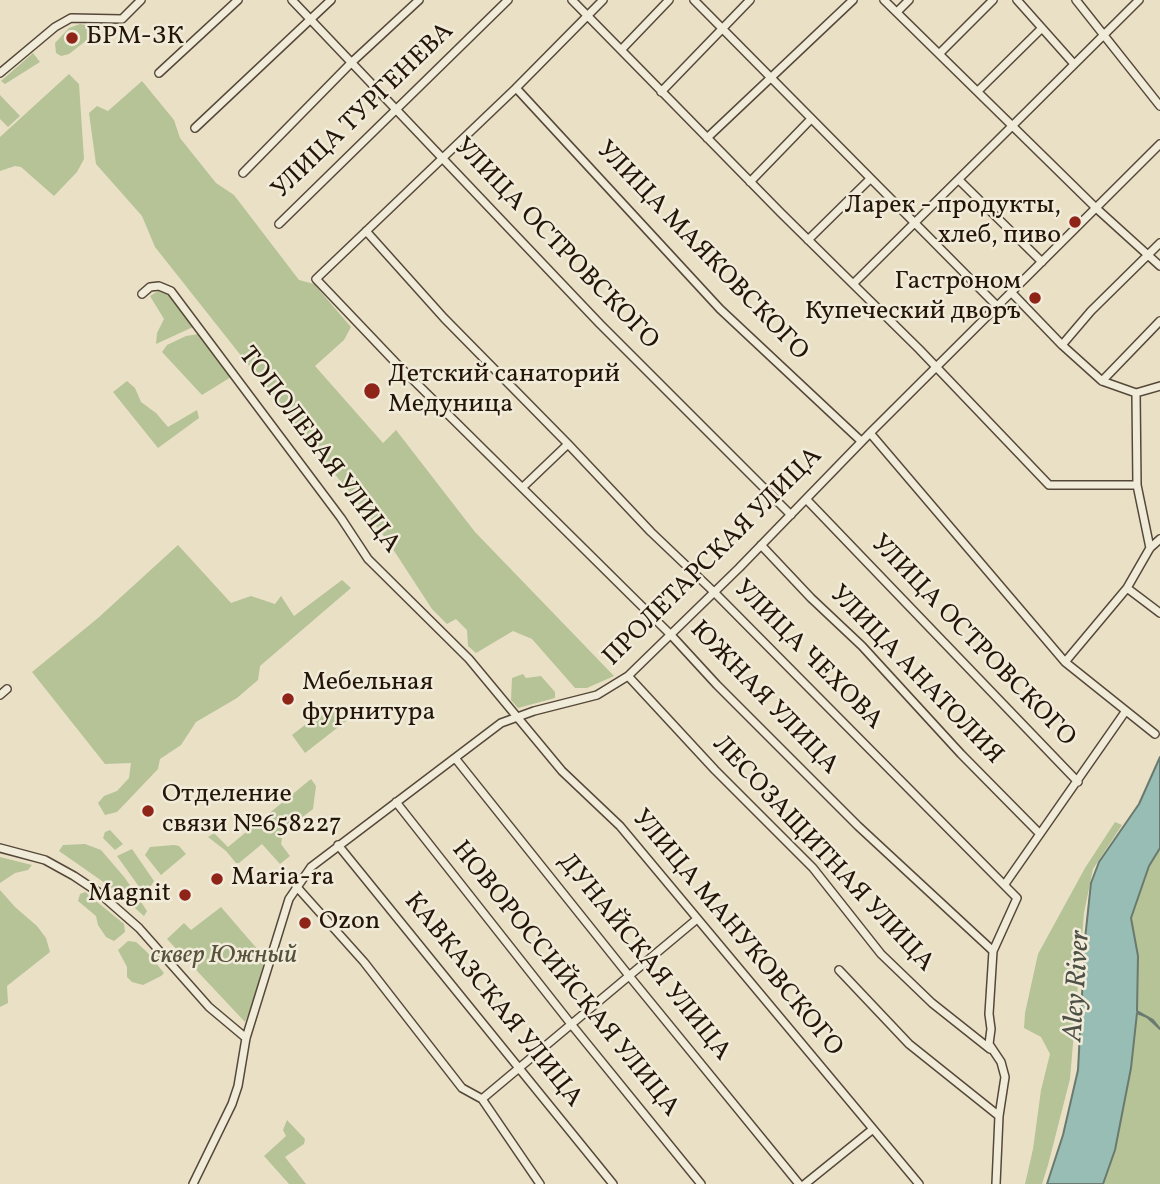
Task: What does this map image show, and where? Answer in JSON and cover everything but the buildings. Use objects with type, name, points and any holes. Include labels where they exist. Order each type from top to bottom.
[{"type":"street","points":[[0,73],[55,27],[71,18],[122,19],[141,0]]},
{"type":"street","points":[[159,73],[239,0]]},
{"type":"street","name":"УЛИЦА ОСТРОВСКОГО","points":[[292,0],[600,324],[791,515]]},
{"type":"street","points":[[195,128],[331,0]]},
{"type":"street","points":[[243,173],[352,62],[419,0]]},
{"type":"street","name":"УЛИЦА ТУРГЕНЕВА","points":[[279,224],[508,0]]},
{"type":"street","points":[[572,0],[1049,485],[1137,485]]},
{"type":"street","points":[[366,231],[516,88],[603,0]]},
{"type":"street","points":[[621,50],[668,0]]},
{"type":"street","points":[[694,0],[997,306]]},
{"type":"street","points":[[661,92],[750,0]]},
{"type":"street","points":[[707,138],[853,0]]},
{"type":"street","points":[[884,0],[1096,208],[1160,266]]},
{"type":"street","points":[[897,12],[909,0]]},
{"type":"street","points":[[939,54],[993,0]]},
{"type":"street","points":[[1017,0],[1074,64]]},
{"type":"street","points":[[1076,0],[1160,106]]},
{"type":"street","points":[[853,284],[1139,0]]},
{"type":"street","points":[[978,91],[1042,28]]},
{"type":"street","name":"УЛИЦА МАЯКОВСКОГО","points":[[516,88],[720,309],[861,442]]},
{"type":"street","points":[[750,182],[811,119]]},
{"type":"street","name":"ПРОЛЕТАРСКАЯ УЛИЦА","points":[[193,1184],[232,1104],[238,1086],[246,1038],[289,899],[317,860],[501,723],[517,716],[597,695],[628,676],[807,500],[935,367],[1160,144]]},
{"type":"street","points":[[807,240],[870,179]]},
{"type":"street","points":[[959,180],[1042,261]]},
{"type":"street","name":"ЮЖНАЯ УЛИЦА","points":[[366,231],[316,279],[396,363],[671,635],[717,685],[858,826],[993,951]]},
{"type":"street","name":"УЛИЦА ЧЕХОВА","points":[[366,231],[443,318],[651,532],[715,592],[1005,884],[1017,898],[993,951]]},
{"type":"street","points":[[1062,345],[1100,302],[1160,243]]},
{"type":"street","name":"ТОПОЛЕВАЯ УЛИЦА","points":[[142,294],[150,286],[171,291],[341,518],[368,559],[469,659],[517,716]]},
{"type":"street","points":[[1011,292],[1062,345],[1102,381],[1136,393],[1160,386]]},
{"type":"street","points":[[1102,381],[1160,321]]},
{"type":"street","points":[[1136,393],[1137,485],[1150,548]]},
{"type":"street","points":[[870,433],[1065,662],[1154,734]]},
{"type":"street","points":[[523,487],[568,444]]},
{"type":"street","name":"УЛИЦА ОСТРОВСКОГО","points":[[807,500],[1078,782]]},
{"type":"street","points":[[1065,662],[1126,587],[1150,548],[1160,539]]},
{"type":"street","name":"УЛИЦА АНАТОЛИЯ","points":[[761,545],[811,598],[862,646],[961,754],[1040,834]]},
{"type":"street","points":[[1126,587],[1160,613]]},
{"type":"street","name":"ЛЕСОЗАЩИТНАЯ УЛИЦА","points":[[628,676],[813,868],[881,954],[932,1003],[994,1052]]},
{"type":"street","points":[[0,695],[7,689]]},
{"type":"street","points":[[1005,884],[1125,712]]},
{"type":"street","name":"УЛИЦА МАНУКОВСКОГО","points":[[517,716],[562,771],[620,826],[919,1184]]},
{"type":"street","name":"ДУНАЙСКАЯ УЛИЦА","points":[[455,758],[799,1184]]},
{"type":"street","name":"НОВОРОССИЙСКАЯ УЛИЦА","points":[[396,802],[701,1184]]},
{"type":"street","name":"КАВКАЗСКАЯ УЛИЦА","points":[[338,845],[613,1184]]},
{"type":"street","points":[[0,848],[45,860],[99,892],[139,928],[209,1007],[246,1038]]},
{"type":"street","points":[[296,886],[364,962],[462,1088],[482,1099],[540,1184]]},
{"type":"street","points":[[482,1099],[697,919]]},
{"type":"street","points":[[993,951],[989,1044],[1001,1062],[1005,1077],[999,1116],[996,1184]]},
{"type":"street","points":[[839,970],[909,1044],[999,1116]]},
{"type":"street","points":[[805,1184],[873,1129]]},
{"type":"green space","points":[[80,24],[92,26],[92,36],[69,54],[61,56],[56,53],[55,43],[69,28]]},
{"type":"green space","points":[[33,53],[40,62],[5,84],[1,81]]},
{"type":"green space","points":[[69,74],[79,84],[84,159],[77,172],[54,196],[21,167],[15,166],[0,171],[0,137]]},
{"type":"green space","points":[[142,81],[174,120],[180,138],[216,183],[234,195],[299,280],[314,284],[351,327],[344,340],[315,366],[383,443],[396,430],[475,532],[614,676],[587,688],[575,688],[532,639],[513,631],[476,653],[468,646],[467,630],[456,619],[447,624],[432,609],[387,540],[155,247],[142,216],[96,164],[89,113],[97,106],[108,111]]},
{"type":"green space","points":[[0,95],[20,116],[8,127],[0,119]]},
{"type":"green space","points":[[160,290],[171,295],[193,327],[156,344],[157,333],[164,319],[150,296]]},
{"type":"green space","points":[[199,334],[231,377],[202,395],[162,352],[167,345],[186,336]]},
{"type":"green space","points":[[127,381],[135,388],[141,402],[156,413],[168,427],[197,410],[199,418],[158,448],[113,392]]},
{"type":"green space","points":[[178,545],[231,603],[251,596],[275,604],[281,596],[294,616],[342,580],[351,588],[260,666],[258,680],[237,698],[196,722],[181,745],[160,759],[158,769],[117,812],[105,815],[98,803],[104,796],[117,791],[129,778],[131,763],[105,764],[32,672],[98,618]]},
{"type":"green space","points":[[523,674],[526,678],[541,676],[555,692],[555,698],[518,708],[511,700],[512,678]]},
{"type":"green space","points":[[332,704],[346,721],[305,753],[292,735]]},
{"type":"green space","points":[[311,779],[316,786],[313,809],[283,832],[281,844],[290,856],[280,864],[262,844],[236,863],[208,837],[214,833],[228,847]]},
{"type":"green space","points":[[1115,822],[1122,825],[1093,869],[1084,913],[1070,1079],[1042,1184],[1025,1184],[1050,1054],[1041,1037],[1024,1028],[1038,954],[1085,868]]},
{"type":"green space","points":[[110,830],[123,844],[115,850],[103,838],[105,832]]},
{"type":"green space","points":[[85,844],[101,850],[125,878],[147,911],[144,916],[112,888],[59,851],[63,845]]},
{"type":"green space","points":[[179,846],[186,854],[161,875],[145,855],[150,847]]},
{"type":"green space","points":[[1160,848],[1160,1184],[1103,1184],[1115,1150],[1131,1068],[1137,1011],[1138,956],[1131,918],[1149,866]]},
{"type":"green space","points":[[132,849],[154,881],[145,895],[117,856]]},
{"type":"green space","points":[[0,857],[32,865],[28,870],[15,873],[0,883]]},
{"type":"green space","points":[[0,890],[37,926],[46,938],[50,952],[7,986],[8,1003],[0,1007]]},
{"type":"green space","points":[[85,892],[124,924],[125,932],[114,941],[106,937],[96,916],[78,901],[80,894]]},
{"type":"green space","name":"сквер Южный","points":[[221,907],[265,958],[245,1022],[167,939],[184,923],[191,930]]},
{"type":"green space","points":[[128,941],[136,942],[164,973],[143,985],[132,982],[127,977],[127,967],[118,950]]},
{"type":"green space","points":[[287,1120],[305,1139],[304,1144],[285,1157],[306,1184],[289,1184],[264,1156],[286,1136],[283,1130]]},
{"type":"water","points":[[1160,757],[1160,848],[1149,866],[1131,918],[1138,956],[1137,1011],[1153,1020],[1160,1029],[1147,1017],[1137,1013],[1131,1068],[1115,1150],[1103,1184],[1047,1184],[1063,1135],[1078,1070],[1085,939],[1091,883],[1099,862],[1139,804]]},
{"type":"place","name":"БРМ-ЗК","points":[[72,38]]},
{"type":"place","name":"Ларек - продукты, хлеб, пиво","points":[[1075,222]]},
{"type":"place","name":"Гастроном Купеческий дворъ","points":[[1035,298]]},
{"type":"place","name":"Детский санаторий Медуница","points":[[372,391]]},
{"type":"place","name":"Мебельная фурнитура","points":[[288,699]]},
{"type":"place","name":"Отделение связи №658227","points":[[148,811]]},
{"type":"place","name":"Maria-ra","points":[[217,879]]},
{"type":"place","name":"Magnit","points":[[185,895]]},
{"type":"place","name":"Ozon","points":[[305,923]]},
{"type":"water label","name":"Aley River","points":[[1079,986]]}]
